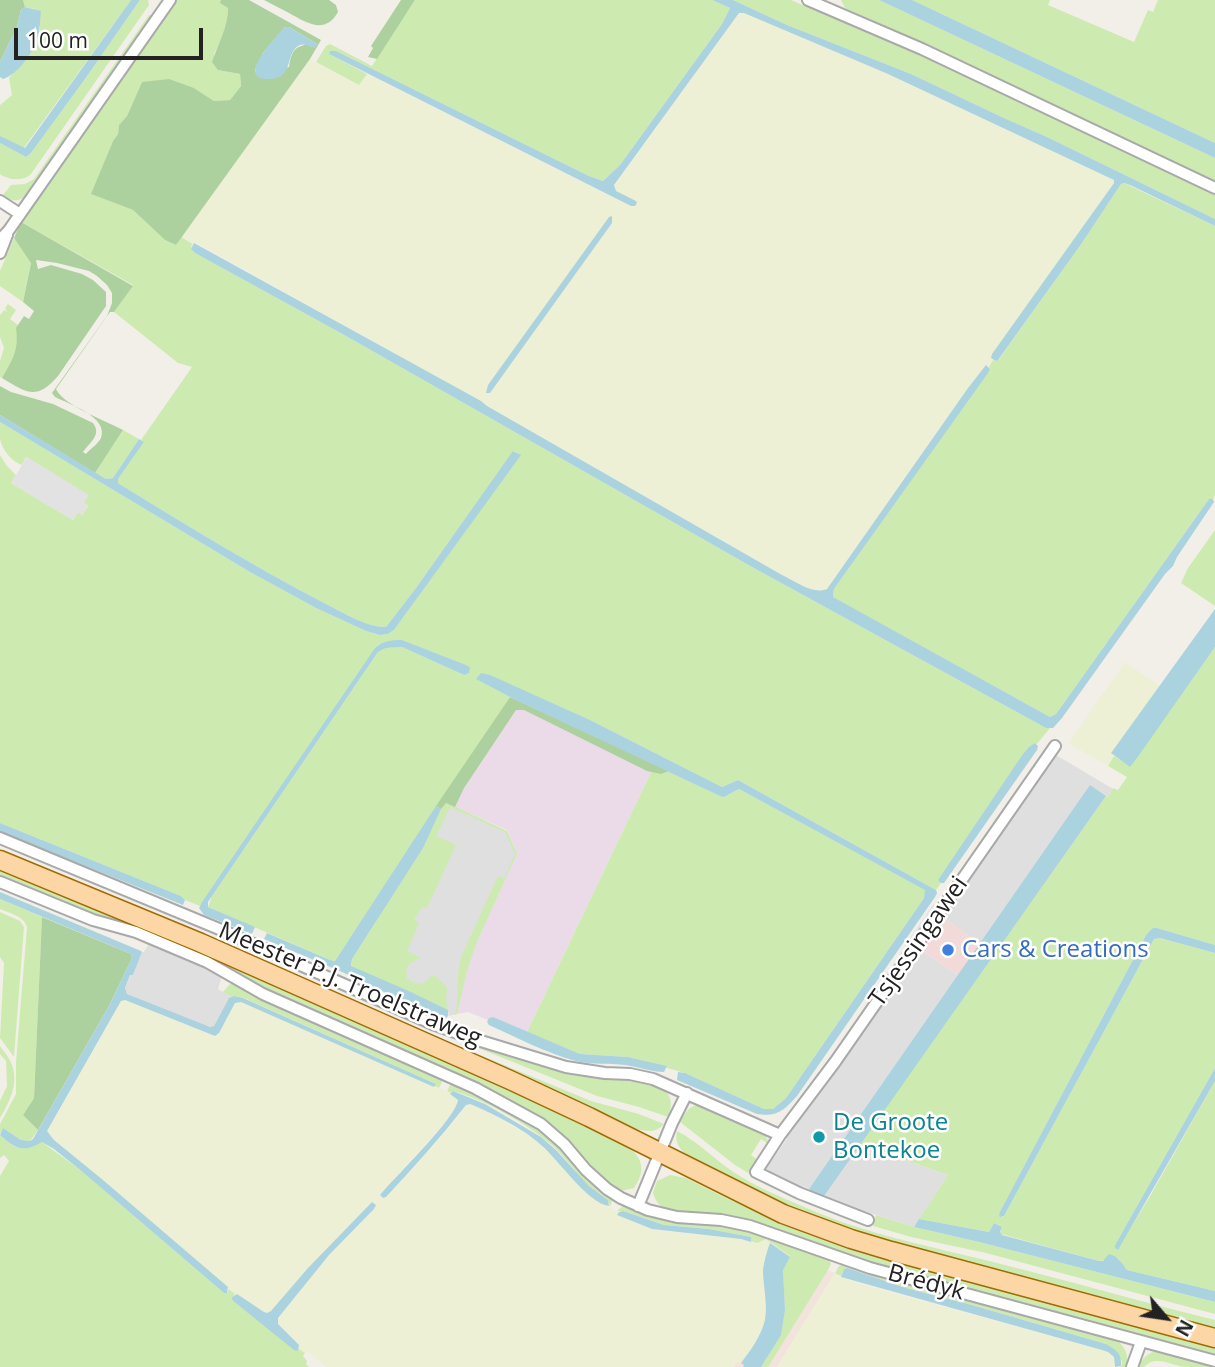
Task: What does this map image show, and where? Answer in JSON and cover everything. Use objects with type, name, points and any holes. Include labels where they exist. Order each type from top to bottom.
[{"type":"main road","name":"Meester P.J. Troelstraweg","points":[[0,860],[201,943],[486,1069],[659,1153]]},
{"type":"main road","name":"Brédyk","points":[[659,1153],[783,1214],[851,1239],[1215,1338]]},
{"type":"street","points":[[0,240],[170,0]]},
{"type":"street","points":[[808,0],[922,49],[1215,188]]},
{"type":"street","points":[[0,201],[20,214]]},
{"type":"street","points":[[0,253],[9,230]]},
{"type":"street","name":"Tsjessingawei","points":[[868,1220],[777,1184],[756,1172],[1055,746]]},
{"type":"street","name":"Meester P.J. Troelstraweg","points":[[0,838],[199,920],[435,1025],[566,1068],[640,1075],[687,1093]]},
{"type":"street","name":"Meester P.J. Troelstraweg","points":[[0,882],[93,920],[145,935],[207,962],[262,993],[475,1088],[541,1124],[564,1144],[596,1180],[621,1198],[638,1206]]},
{"type":"street","points":[[638,1206],[687,1093],[780,1135]]},
{"type":"street","name":"Brédyk","points":[[638,1206],[677,1217],[720,1220],[750,1226],[870,1268],[1215,1361]]},
{"type":"street","points":[[1132,1367],[1141,1342]]},
{"type":"shaded area","points":[[27,457],[89,495],[84,503],[88,506],[82,515],[78,513],[73,520],[11,483]]},
{"type":"shaded area","points":[[513,698],[655,764],[527,1032],[493,1017],[488,1020],[468,1012],[457,1014],[477,942],[517,854],[507,830],[443,801]]},
{"type":"shaded area","points":[[1056,755],[1113,789],[1108,797],[1090,786],[981,944],[942,917]]},
{"type":"shaded area","points":[[443,801],[507,831],[517,854],[477,942],[457,1014],[448,1016],[449,1013],[351,967]]},
{"type":"shaded area","points":[[933,904],[940,907],[890,978],[887,973]]},
{"type":"shaded area","points":[[942,917],[981,944],[959,976],[920,949]]},
{"type":"shaded area","points":[[150,942],[205,966],[220,976],[218,989],[232,997],[214,1026],[197,1023],[127,994],[125,988],[131,974],[133,975],[142,952]]},
{"type":"shaded area","points":[[920,949],[959,976],[809,1189],[803,1186],[800,1190],[764,1172],[787,1139],[785,1136]]},
{"type":"shaded area","points":[[860,1144],[948,1175],[914,1227],[861,1210],[859,1213],[822,1199]]},
{"type":"shaded area","points":[[766,1239],[791,1257],[835,1273],[777,1367],[734,1367],[757,1243]]},
{"type":"green space","points":[[0,0],[23,0],[25,7],[21,10],[17,27],[0,62]]},
{"type":"green space","points":[[23,0],[131,0],[23,149],[0,136],[0,105],[12,95],[9,78],[29,54],[39,33],[40,23],[35,9],[25,7]]},
{"type":"green space","points":[[140,0],[148,0],[149,5],[31,174],[16,179],[0,174],[0,143],[26,157],[31,153]]},
{"type":"green space","points":[[177,0],[221,0],[221,3],[228,7],[224,31],[214,54],[218,70],[240,74],[241,86],[230,100],[214,101],[194,88],[142,82],[127,116],[119,125],[118,134],[92,194],[133,210],[165,240],[176,245],[181,237],[193,244],[191,246],[195,253],[752,567],[1050,728],[1037,744],[1035,743],[936,890],[738,780],[722,787],[592,721],[477,679],[510,697],[335,961],[208,907],[212,896],[378,652],[386,648],[402,647],[464,675],[470,667],[402,640],[378,645],[200,906],[0,823],[0,455],[16,475],[11,483],[73,520],[78,512],[82,515],[88,506],[26,457],[22,465],[11,458],[1,443],[0,422],[250,572],[316,608],[380,635],[394,630],[520,455],[514,451],[386,627],[355,619],[299,590],[118,483],[118,479],[144,442],[141,440],[192,367],[178,363],[114,312],[133,285],[21,222]]},
{"type":"green space","points":[[221,0],[249,0],[321,40],[176,245],[165,240],[133,210],[91,194],[118,134],[119,125],[127,116],[142,82],[169,79],[194,88],[214,101],[230,100],[241,86],[240,74],[218,70],[212,62],[228,15],[228,8],[220,3]],"holes":[[[285,27],[317,44],[297,48],[289,67],[257,76],[255,70],[263,53]]]},
{"type":"green space","points":[[264,0],[329,0],[336,5],[338,12],[327,23],[315,25]]},
{"type":"green space","points":[[401,0],[415,0],[377,59],[368,57],[373,48],[371,46]]},
{"type":"green space","points":[[415,0],[712,0],[730,8],[722,24],[620,165],[603,181],[336,51],[330,51],[329,54],[367,74],[359,85],[316,62],[330,44],[372,66]]},
{"type":"green space","points":[[733,0],[791,0],[931,60],[1215,195],[1215,219],[911,74],[787,25]]},
{"type":"green space","points":[[841,0],[879,0],[1215,158],[1215,181],[851,11],[845,8]]},
{"type":"green space","points":[[912,0],[1050,0],[1048,5],[1134,42],[1148,10],[1153,12],[1158,0],[1215,0],[1215,143]]},
{"type":"green space","points":[[739,13],[888,74],[1114,180],[991,358],[993,360],[989,367],[985,366],[968,388],[827,589],[812,590],[782,575],[481,401],[204,247],[181,237],[309,59],[359,85],[367,74],[622,202],[636,201],[616,191],[614,186]]},
{"type":"green space","points":[[149,15],[151,17],[24,197],[13,200],[3,195],[11,185],[25,184],[34,179]]},
{"type":"green space","points":[[1124,183],[1215,226],[1215,495],[1213,499],[1209,499],[1056,714],[1050,717],[837,600],[833,597],[834,589],[990,369],[993,360],[999,359]]},
{"type":"green space","points":[[21,222],[133,286],[114,312],[110,312],[56,389],[75,406],[52,393],[107,316],[112,303],[112,293],[107,285],[89,271],[36,260],[38,269],[51,265],[93,280],[106,292],[106,306],[58,376],[43,389],[37,392],[25,391],[2,378],[14,354],[16,328],[24,316],[29,319],[34,311],[23,302],[31,263],[14,238]]},
{"type":"green space","points":[[14,238],[31,262],[23,302],[0,286],[0,271]]},
{"type":"green space","points":[[8,304],[16,310],[10,319],[18,325],[18,344],[2,378],[0,361],[4,348],[0,337],[0,315],[4,310],[7,312],[5,308]]},
{"type":"green space","points":[[0,386],[11,392],[53,404],[93,423],[96,435],[83,452],[86,454],[100,440],[102,430],[87,413],[123,430],[95,473],[0,415]]},
{"type":"green space","points":[[123,430],[139,439],[113,478],[106,479],[95,473]]},
{"type":"green space","points":[[1215,530],[1215,606],[1181,583],[1188,568]]},
{"type":"green space","points":[[1215,647],[1215,945],[1157,928],[1146,935],[999,1214],[1004,1216],[1154,939],[1160,938],[1215,953],[1215,1068],[1115,1245],[1117,1250],[1215,1081],[1215,1291],[1127,1270],[1118,1258],[1099,1261],[1001,1234],[1002,1227],[994,1223],[989,1232],[919,1219],[948,1175],[860,1144],[1106,796],[1108,797],[1113,788],[1118,790],[1127,777],[1108,766],[1114,756],[1130,766]]},
{"type":"green space","points":[[1125,662],[1160,686],[1111,753],[1114,756],[1108,766],[1068,743]]},
{"type":"green space","points":[[510,697],[669,771],[661,774],[647,771],[524,710],[516,710],[464,788],[455,807],[446,803],[441,809],[436,806]]},
{"type":"green space","points":[[655,764],[720,796],[739,789],[926,890],[924,898],[786,1098],[773,1109],[764,1109],[666,1066],[628,1057],[580,1054],[527,1032]]},
{"type":"green space","points":[[446,802],[507,831],[517,854],[477,942],[455,1015],[462,955],[498,876],[504,879],[515,854],[505,832],[450,807],[436,836],[456,845],[427,908],[422,907],[414,920],[419,923],[407,951],[422,958],[409,965],[406,974],[407,978],[416,984],[424,983],[433,975],[439,979],[447,987],[448,1010],[351,967],[352,959],[423,848]]},
{"type":"green space","points":[[0,867],[217,957],[557,1110],[633,1151],[641,1165],[637,1183],[634,1188],[621,1191],[595,1172],[557,1131],[262,989],[215,961],[141,928],[106,919],[0,877]]},
{"type":"green space","points":[[0,899],[42,917],[34,1098],[23,1115],[38,1130],[30,1141],[21,1140],[3,1128],[0,1134],[0,1124],[16,1094],[16,1062],[27,927],[20,918],[0,909]]},
{"type":"green space","points":[[0,912],[20,921],[24,927],[14,1057],[0,1038],[4,963],[0,957]]},
{"type":"green space","points":[[42,917],[131,954],[132,958],[109,1006],[38,1130],[23,1115],[34,1098]]},
{"type":"green space","points":[[232,983],[439,1077],[442,1082],[439,1088],[434,1083],[247,999],[232,997],[223,992]]},
{"type":"green space","points":[[124,1000],[215,1036],[235,1003],[241,1002],[451,1093],[458,1100],[457,1107],[380,1194],[383,1198],[409,1173],[466,1105],[470,1104],[533,1138],[590,1195],[619,1212],[618,1215],[652,1229],[757,1243],[766,1239],[770,1243],[763,1272],[765,1320],[752,1349],[741,1363],[737,1362],[734,1367],[326,1367],[308,1352],[299,1349],[299,1345],[278,1324],[278,1318],[329,1255],[374,1209],[375,1203],[372,1202],[308,1268],[274,1309],[267,1313],[229,1289],[54,1140],[47,1131]]},
{"type":"green space","points":[[461,1039],[570,1073],[639,1080],[657,1085],[668,1094],[670,1112],[668,1117],[597,1096]]},
{"type":"green space","points":[[0,1046],[11,1062],[14,1086],[0,1118],[0,1101],[7,1086],[6,1061],[0,1054]]},
{"type":"green space","points":[[480,1055],[591,1101],[664,1124],[654,1131],[635,1129],[478,1058]]},
{"type":"green space","points":[[453,1084],[483,1097],[538,1128],[613,1198],[610,1207],[604,1197],[588,1185],[546,1141],[493,1107],[465,1095],[447,1091]]},
{"type":"green space","points":[[700,1105],[764,1132],[768,1141],[767,1143],[761,1139],[751,1155],[758,1160],[748,1173],[680,1122],[690,1108]]},
{"type":"green space","points":[[677,1131],[750,1182],[832,1218],[900,1239],[1215,1320],[1215,1331],[899,1246],[823,1222],[690,1158],[677,1143]]},
{"type":"green space","points":[[0,1135],[20,1148],[42,1142],[79,1169],[224,1293],[229,1289],[235,1294],[232,1300],[298,1351],[299,1349],[305,1353],[303,1356],[309,1367],[0,1367],[0,1176],[9,1161],[4,1155],[0,1158]]},
{"type":"green space","points":[[670,1175],[686,1178],[771,1218],[1215,1345],[1215,1356],[825,1249],[669,1210],[658,1204],[653,1192],[657,1181]]},
{"type":"green space","points":[[625,1204],[742,1230],[829,1260],[831,1264],[828,1270],[768,1367],[761,1367],[781,1335],[785,1310],[783,1270],[790,1256],[766,1239],[757,1243],[751,1241],[751,1237],[709,1229],[664,1225],[617,1211]]},
{"type":"green space","points":[[876,1215],[914,1227],[1215,1302],[1215,1314],[873,1226]]},
{"type":"green space","points":[[844,1264],[1116,1340],[1126,1352],[1126,1367],[1121,1367],[1122,1361],[1106,1344],[906,1288],[847,1268],[841,1276],[835,1273],[839,1266]]},
{"type":"green space","points":[[835,1273],[871,1287],[1108,1352],[1114,1357],[1115,1367],[777,1367]]},
{"type":"green space","points":[[1157,1351],[1215,1367],[1186,1367],[1154,1361],[1144,1367],[1136,1367],[1148,1355]]},
{"type":"water","points":[[131,0],[140,0],[31,153],[26,157],[0,143],[0,136],[25,148]]},
{"type":"water","points":[[712,0],[733,0],[787,25],[911,74],[1215,219],[1215,226],[1130,185],[1121,184],[1082,243],[996,361],[991,358],[992,354],[1114,180],[888,74],[744,13],[739,13],[614,185],[616,191],[636,201],[635,206],[329,54],[330,51],[336,51],[603,181],[620,165],[722,24],[730,8]]},
{"type":"water","points":[[879,0],[912,0],[1215,143],[1215,158]]},
{"type":"water","points":[[25,7],[41,11],[37,40],[23,63],[14,73],[3,79],[0,77],[0,62],[17,27],[21,10]]},
{"type":"water","points":[[285,27],[317,44],[315,48],[300,45],[292,53],[283,75],[269,79],[259,78],[255,72],[259,59]]},
{"type":"water","points":[[612,216],[612,223],[490,393],[486,393],[488,385]]},
{"type":"water","points":[[194,243],[481,401],[782,575],[816,590],[827,589],[986,365],[990,369],[988,373],[834,589],[833,597],[1050,717],[1056,714],[1209,499],[1214,502],[1173,566],[1062,718],[1053,728],[1046,728],[752,567],[195,253],[191,249]]},
{"type":"water","points":[[0,415],[106,479],[113,478],[139,439],[144,442],[118,479],[118,483],[299,590],[355,619],[386,627],[513,451],[521,455],[394,630],[380,635],[316,608],[250,572],[0,422]]},
{"type":"water","points":[[1215,609],[1215,647],[1130,767],[1111,753]]},
{"type":"water","points":[[402,640],[466,665],[470,667],[469,673],[464,675],[402,647],[386,648],[378,652],[208,902],[208,907],[255,927],[252,934],[204,915],[199,908],[202,902],[375,648],[387,641]]},
{"type":"water","points":[[481,673],[592,721],[722,787],[738,780],[936,890],[935,897],[797,1096],[784,1109],[770,1115],[757,1114],[677,1080],[678,1072],[764,1109],[773,1109],[786,1098],[924,898],[925,890],[739,789],[724,797],[720,796],[510,697],[476,679]]},
{"type":"water","points":[[1035,743],[1037,750],[944,883],[941,883],[938,880],[1023,754]]},
{"type":"water","points":[[1090,785],[1106,796],[822,1199],[809,1189]]},
{"type":"water","points":[[436,806],[441,809],[423,848],[352,959],[351,966],[448,1010],[445,1019],[264,939],[267,933],[335,961]]},
{"type":"water","points":[[0,823],[181,896],[185,900],[183,905],[0,832]]},
{"type":"water","points":[[0,892],[141,951],[133,975],[130,975],[125,988],[127,994],[210,1027],[214,1026],[229,998],[243,998],[436,1084],[434,1087],[241,1002],[235,1003],[215,1036],[125,1000],[121,1001],[47,1131],[54,1140],[228,1287],[227,1293],[224,1293],[54,1149],[42,1142],[30,1148],[20,1148],[0,1135],[3,1128],[21,1140],[33,1139],[109,1006],[132,958],[131,954],[0,899]]},
{"type":"water","points":[[1153,928],[1215,945],[1215,953],[1160,938],[1154,939],[1004,1216],[1000,1217],[1002,1208],[1146,935]]},
{"type":"water","points":[[493,1017],[580,1054],[628,1057],[667,1066],[664,1072],[659,1072],[565,1058],[489,1025],[489,1018]]},
{"type":"water","points":[[1215,1068],[1215,1081],[1118,1250],[1115,1245]]},
{"type":"water","points":[[453,1091],[485,1104],[541,1137],[589,1186],[608,1200],[609,1206],[592,1197],[526,1133],[470,1104],[466,1105],[383,1198],[380,1195],[455,1109],[458,1100],[450,1094]]},
{"type":"water","points":[[372,1202],[376,1205],[374,1209],[329,1255],[278,1318],[278,1324],[299,1345],[298,1351],[232,1300],[237,1294],[264,1312],[271,1311]]},
{"type":"water","points":[[623,1211],[664,1225],[709,1229],[751,1237],[751,1242],[652,1229],[617,1215]]},
{"type":"water","points":[[919,1219],[989,1232],[994,1223],[1002,1227],[1002,1235],[1099,1261],[1103,1261],[1109,1254],[1117,1258],[1127,1270],[1215,1291],[1215,1302],[914,1227]]},
{"type":"water","points":[[770,1243],[790,1257],[783,1270],[785,1310],[781,1335],[761,1367],[743,1367],[741,1363],[752,1348],[765,1320],[763,1270]]},
{"type":"water","points":[[847,1268],[906,1288],[1106,1344],[1118,1352],[1121,1366],[1115,1367],[1114,1357],[1102,1350],[841,1277]]},
{"type":"place","name":"Cars & Creations","points":[[948,950]]},
{"type":"place","name":"De Groote Bontekoe","points":[[819,1137]]}]
